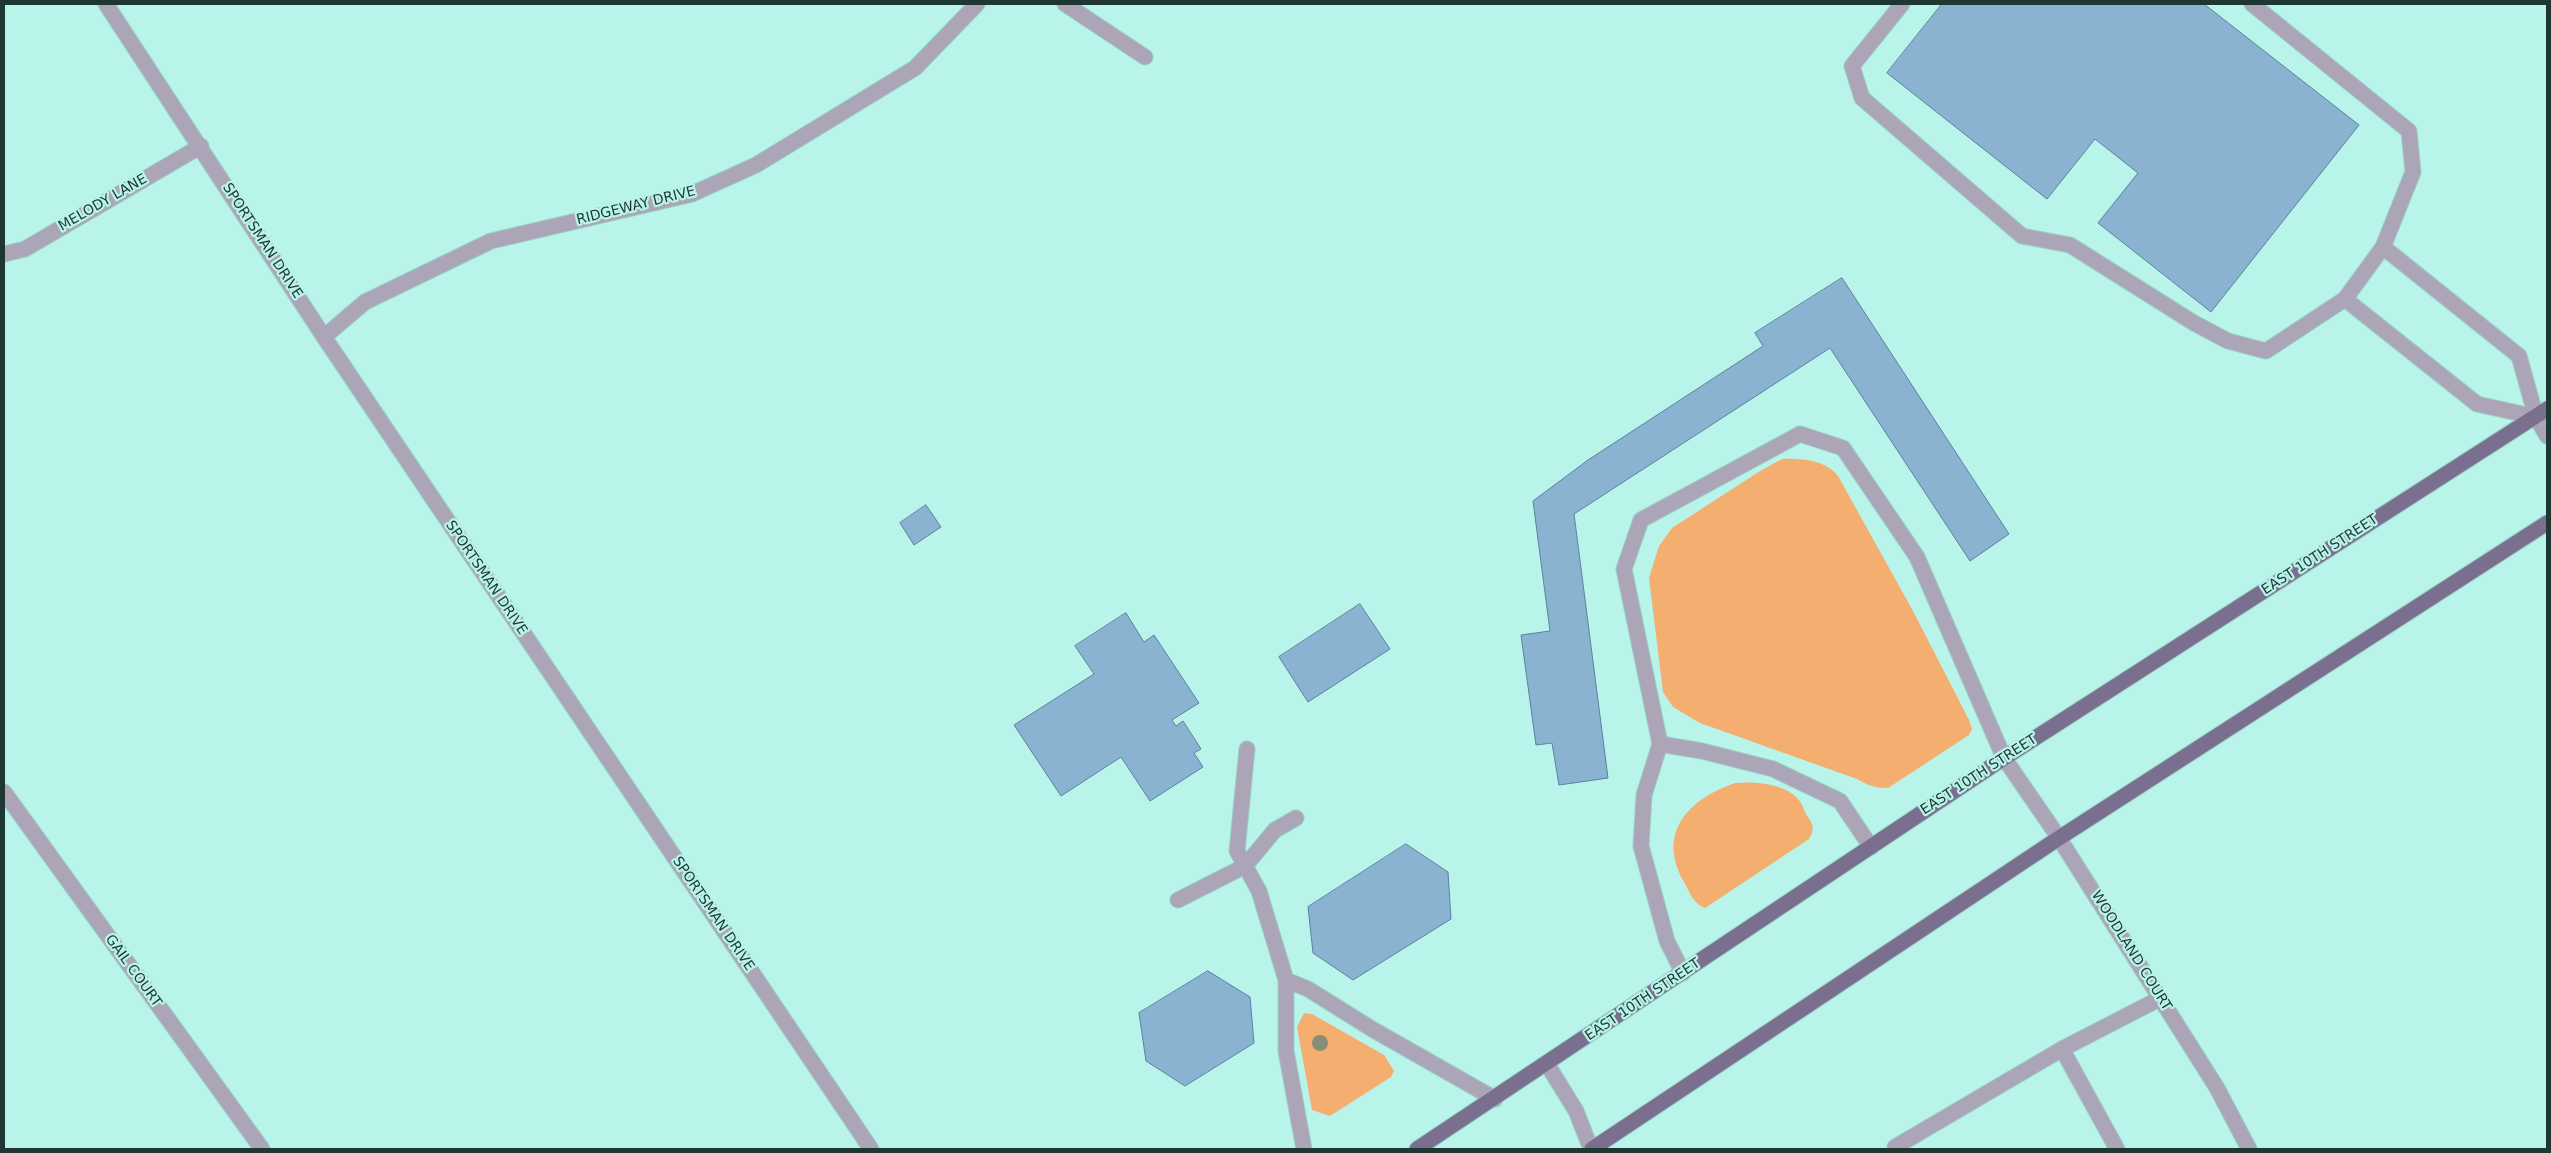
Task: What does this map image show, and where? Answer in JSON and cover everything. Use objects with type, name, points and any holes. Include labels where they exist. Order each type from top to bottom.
[{"type":"main road","name":"EAST 10TH STREET","points":[[1417,1149],[1495,1099],[2004,758],[2541,413]]},
{"type":"main road","points":[[1591,1149],[2059,838],[2547,523]]},
{"type":"street","name":"SPORTSMAN DRIVE","points":[[106,4],[201,146],[324,337],[871,1149]]},
{"type":"street","name":"RIDGEWAY DRIVE","points":[[324,337],[365,302],[491,241],[692,194],[756,165],[915,68],[977,4]]},
{"type":"street","points":[[1065,4],[1145,57]]},
{"type":"street","points":[[1902,4],[1852,66],[1862,98],[2022,236],[2070,245],[2194,323],[2228,341],[2266,351],[2345,299],[2383,247],[2413,172],[2408,131],[2252,4]]},
{"type":"street","name":"MELODY LANE","points":[[4,254],[25,249],[201,146]]},
{"type":"street","points":[[2383,247],[2519,356],[2541,413],[2547,436]]},
{"type":"street","points":[[2345,299],[2477,404],[2541,413]]},
{"type":"street","name":"WOODLAND COURT","points":[[1660,744],[1624,569],[1641,520],[1800,434],[1843,448],[1918,557],[2004,758],[2059,838],[2217,1088],[2249,1149]]},
{"type":"street","points":[[1683,973],[1667,941],[1641,846],[1644,795],[1660,744],[1702,751],[1764,766],[1840,801],[1871,847]]},
{"type":"street","points":[[1248,749],[1237,851],[1259,891],[1286,980],[1286,1052],[1304,1149]]},
{"type":"street","name":"GAIL COURT","points":[[4,792],[262,1149]]},
{"type":"street","points":[[1178,900],[1245,866],[1274,830],[1296,818]]},
{"type":"street","points":[[1286,980],[1308,989],[1372,1029],[1495,1099]]},
{"type":"street","points":[[1895,1148],[2062,1049],[2160,998]]},
{"type":"street","points":[[2062,1049],[2117,1149]]},
{"type":"street","points":[[1547,1064],[1576,1111],[1591,1149]]},
{"type":"shaded area","points":[[1782,459],[1797,459],[1820,463],[1827,466],[1838,476],[1913,611],[1972,729],[1969,735],[1888,788],[1871,786],[1857,779],[1700,723],[1673,707],[1663,692],[1649,578],[1659,546],[1672,528],[1760,471]]},
{"type":"shaded area","points":[[1735,783],[1762,783],[1789,792],[1802,804],[1813,829],[1809,839],[1705,908],[1692,897],[1676,864],[1674,848],[1676,833],[1682,820],[1691,808],[1718,790]]},
{"type":"shaded area","points":[[1304,1013],[1312,1014],[1384,1055],[1394,1071],[1391,1077],[1330,1116],[1312,1110],[1297,1027]]},
{"type":"building","points":[[1942,4],[2204,4],[2359,125],[2211,312],[2098,223],[2138,173],[2095,139],[2047,199],[1887,73]]},
{"type":"building","points":[[1842,278],[2009,534],[1970,561],[1830,348],[1574,514],[1608,778],[1559,785],[1552,743],[1536,745],[1521,635],[1550,631],[1533,501],[1588,460],[1763,346],[1755,333]]},
{"type":"building","points":[[926,505],[941,527],[914,545],[900,523]]},
{"type":"building","points":[[1360,604],[1390,649],[1308,702],[1279,657]]},
{"type":"building","points":[[1126,613],[1144,642],[1154,635],[1199,703],[1172,720],[1176,726],[1183,721],[1201,749],[1194,753],[1203,767],[1150,801],[1121,757],[1061,796],[1014,725],[1094,674],[1075,646]]},
{"type":"building","points":[[1406,844],[1448,872],[1451,919],[1353,980],[1313,953],[1308,907]]},
{"type":"building","points":[[1208,971],[1250,997],[1254,1043],[1185,1086],[1146,1061],[1139,1013]]}]
